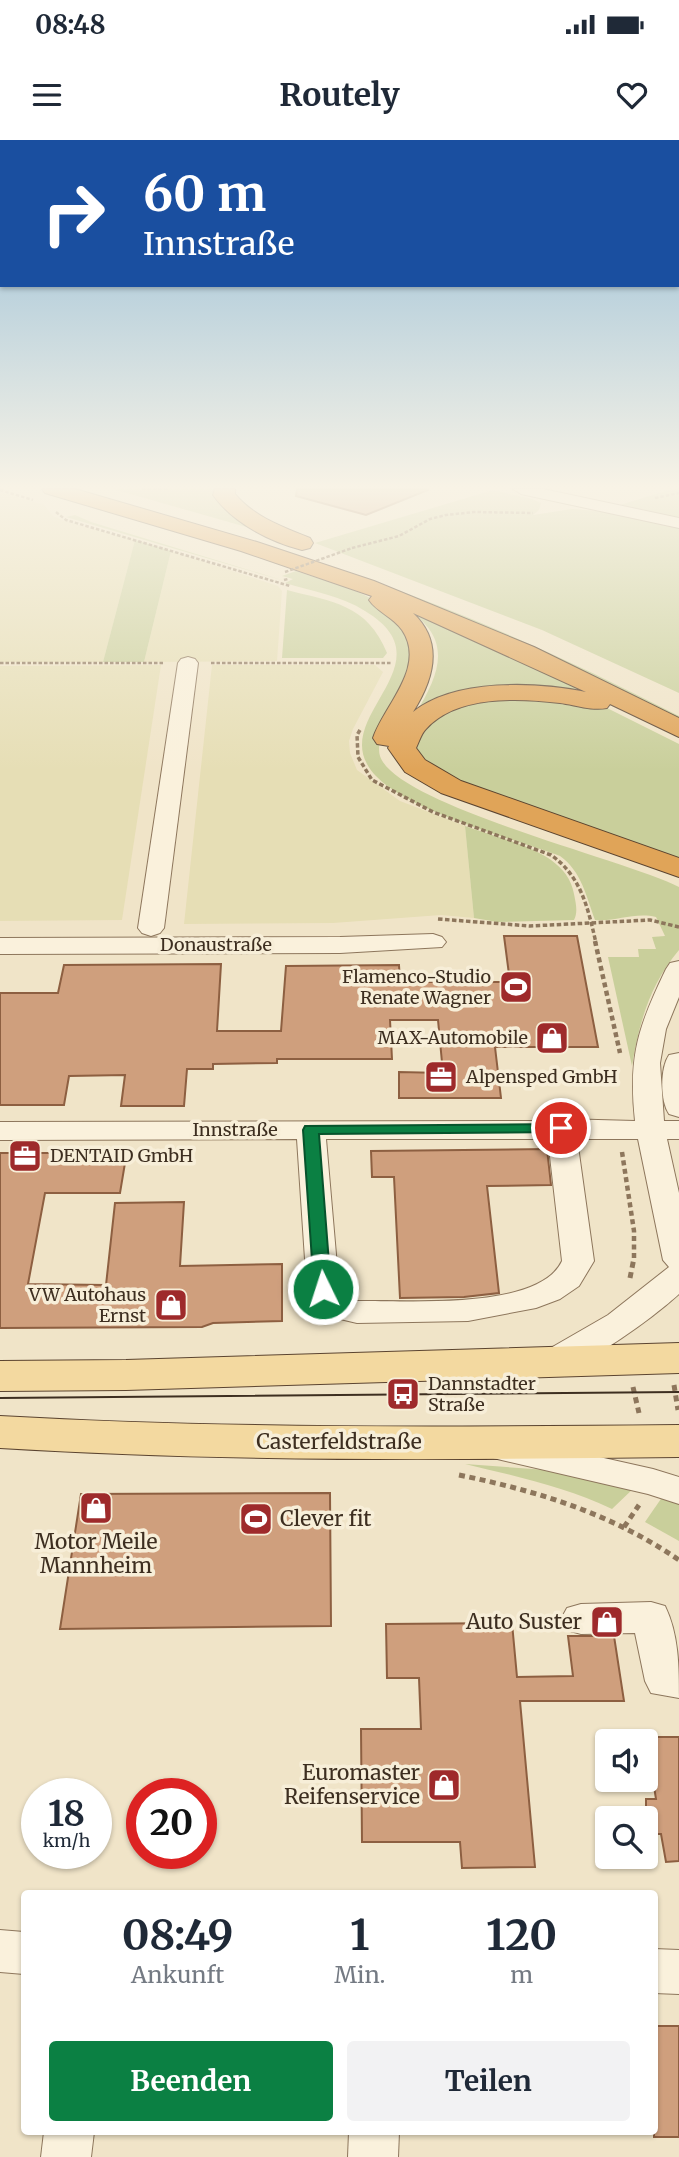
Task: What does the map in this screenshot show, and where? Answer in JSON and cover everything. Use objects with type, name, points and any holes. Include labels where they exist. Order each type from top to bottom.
[{"type":"highway","points":[[356,583],[549,664],[679,731]]},
{"type":"highway","points":[[403,583],[537,640],[679,708]]},
{"type":"highway","points":[[367,587],[377,598],[406,618],[423,650],[423,665],[385,744],[390,761],[403,775],[452,801],[679,882]]},
{"type":"highway","points":[[679,731],[583,698],[540,692],[510,693],[461,701],[425,715],[411,726],[402,748],[415,766],[451,787],[679,868]]},
{"type":"main road","points":[[0,1377],[126,1376],[657,1359]]},
{"type":"main road","name":"Casterfeldstraße","points":[[0,1432],[134,1440],[481,1443],[667,1441]]},
{"type":"street","points":[[151,928],[188,663]]},
{"type":"street","name":"Donaustraße","points":[[0,946],[340,945],[433,942]]},
{"type":"street","points":[[679,969],[650,1038],[646,1074],[651,1129],[679,1260]]},
{"type":"street","points":[[679,1061],[679,1108]]},
{"type":"street","points":[[311,1130],[323,1289],[335,1307],[357,1312],[505,1307],[540,1297],[570,1278],[578,1261],[561,1128]]},
{"type":"street","name":"Innstraße","points":[[0,1131],[651,1129]]},
{"type":"street","points":[[554,1361],[624,1323],[654,1301],[679,1275]]},
{"type":"street","points":[[481,1443],[653,1482],[679,1491]]},
{"type":"street","points":[[581,1619],[651,1617],[665,1681],[679,1682]]},
{"type":"street","points":[[0,1951],[21,1953]]},
{"type":"street","points":[[658,1971],[679,1972]]},
{"type":"street","points":[[66,2157],[69,2135]]},
{"type":"street","points":[[373,2157],[374,2135]]},
{"type":"path","points":[[281,583],[291,586]]},
{"type":"path","points":[[392,663],[393,654]]},
{"type":"path","points":[[621,1057],[592,925],[650,920],[679,927]]},
{"type":"path","points":[[481,933],[484,924]]},
{"type":"path","points":[[627,1284],[632,1276],[636,1248],[622,1166],[651,1129]]},
{"type":"path","points":[[657,1359],[679,1407],[667,1441],[637,1408],[657,1359]]},
{"type":"path","points":[[445,1473],[510,1485],[564,1501],[624,1527],[679,1560]]},
{"type":"shaded area","points":[[0,583],[124,583],[103,662],[0,662]]},
{"type":"shaded area","points":[[163,583],[269,583],[278,586],[282,591],[277,661],[144,662]]},
{"type":"shaded area","points":[[161,665],[122,920],[0,921],[0,666]]},
{"type":"shaded area","points":[[212,665],[375,665],[383,672],[353,729],[349,741],[350,753],[357,770],[400,801],[465,826],[474,918],[441,915],[333,923],[184,924]]},
{"type":"green space","points":[[124,583],[163,583],[144,662],[103,662]]},
{"type":"green space","points":[[285,583],[332,583],[371,598],[396,617],[416,651],[381,734],[380,756],[395,775],[468,812],[679,887],[679,950],[653,990],[638,1035],[632,1066],[608,957],[639,957],[638,949],[656,949],[652,937],[665,936],[656,917],[595,920],[578,877],[560,856],[454,820],[400,794],[380,780],[367,764],[362,745],[366,725],[394,668],[396,649],[388,630],[365,611],[337,598]]},
{"type":"green space","points":[[340,583],[377,583],[487,625],[679,716],[679,721],[585,674]]},
{"type":"green space","points":[[420,583],[679,583],[679,693],[542,630]]},
{"type":"green space","points":[[287,590],[334,602],[359,615],[379,637],[387,653],[383,658],[282,658]]},
{"type":"green space","points":[[411,612],[603,697],[548,690],[416,713],[431,686],[438,660],[433,635]]},
{"type":"green space","points":[[515,696],[605,707],[679,744],[679,863],[437,775],[413,749],[416,733],[451,707]]},
{"type":"green space","points":[[465,826],[531,849],[559,867],[569,879],[574,894],[574,920],[497,922],[474,918]]},
{"type":"green space","points":[[465,1464],[547,1470],[636,1486],[612,1509],[558,1488]]},
{"type":"green space","points":[[665,1493],[679,1499],[679,1541],[645,1522]]},
{"type":"building","points":[[504,936],[577,936],[598,1047],[495,1047],[501,1098],[399,1098],[399,1072],[443,1073],[438,1020],[390,1020],[392,1059],[277,1059],[277,1063],[213,1064],[213,1069],[187,1069],[184,1106],[121,1106],[125,1075],[69,1076],[64,1105],[0,1105],[0,993],[58,993],[64,965],[221,964],[217,1031],[281,1031],[286,966],[399,965],[400,982],[510,982]]},
{"type":"building","points":[[547,1149],[551,1185],[487,1186],[499,1293],[464,1297],[400,1298],[394,1177],[372,1177],[371,1151]]},
{"type":"building","points":[[0,1153],[53,1153],[51,1163],[125,1163],[120,1193],[45,1193],[28,1284],[106,1285],[115,1203],[184,1202],[180,1266],[282,1264],[282,1321],[213,1323],[202,1327],[0,1328]]},
{"type":"building","points":[[330,1493],[331,1626],[60,1629],[81,1494]]},
{"type":"building","name":"Euromaster Reifenservice","points":[[512,1623],[517,1677],[573,1676],[568,1636],[614,1636],[624,1701],[520,1701],[535,1867],[462,1868],[460,1842],[362,1842],[361,1729],[421,1729],[419,1678],[387,1678],[386,1624]]},
{"type":"building","points":[[658,1737],[679,1737],[679,1861],[666,1862],[661,1834],[658,1834],[658,1806],[646,1806],[646,1799],[656,1799]]},
{"type":"building","points":[[658,2026],[679,2026],[679,2137],[654,2137],[658,2135]]},
{"type":"tram line","points":[[0,1398],[679,1392]]},
{"type":"place","name":"Flamenco-Studio Renate Wagner","points":[[516,987]]},
{"type":"place","name":"MAX-Automobile","points":[[552,1038]]},
{"type":"place","name":"Alpensped GmbH","points":[[441,1077]]},
{"type":"place","name":"DENTAID GmbH","points":[[25,1156]]},
{"type":"place","name":"VW Autohaus Ernst","points":[[171,1305]]},
{"type":"place","name":"Dannstadter Straße","points":[[403,1394]]},
{"type":"place","name":"Motor Meile Mannheim","points":[[96,1508]]},
{"type":"place","name":"Clever fit","points":[[256,1519]]},
{"type":"place","name":"Auto Suster","points":[[607,1622]]},
{"type":"place","name":"Euromaster Reifenservice","points":[[444,1785]]},
{"type":"route","points":[[323,1289],[311,1130],[561,1128]]}]
